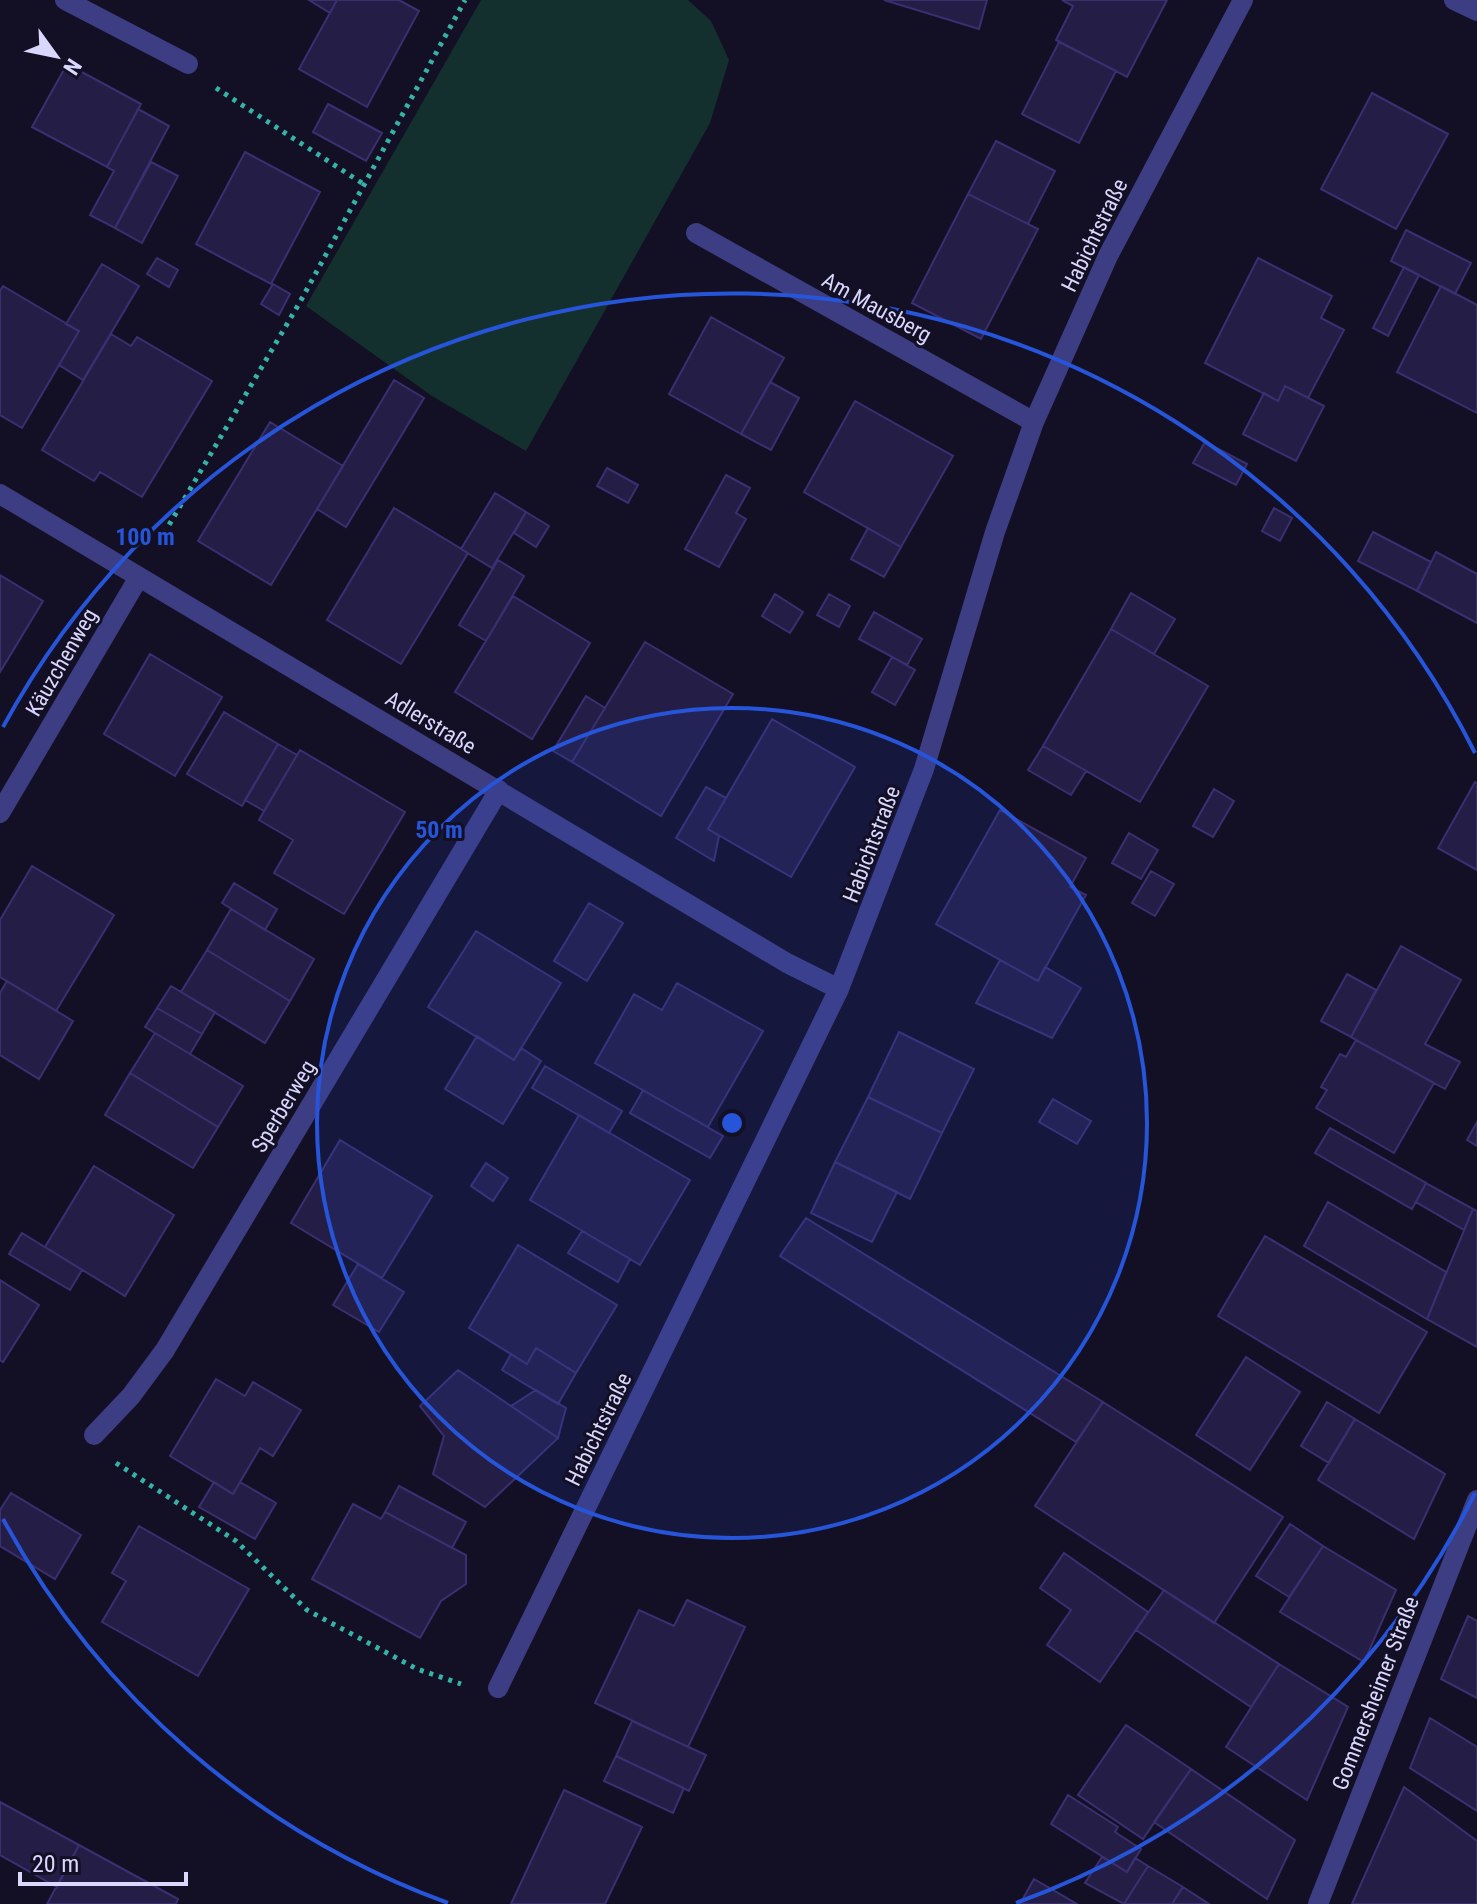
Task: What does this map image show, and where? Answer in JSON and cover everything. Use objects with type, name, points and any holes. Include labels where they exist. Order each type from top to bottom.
[{"type":"street","points":[[65,0],[188,64]]},
{"type":"street","name":"Habichtstraße","points":[[498,1688],[839,989],[924,769],[995,532],[1034,422],[1108,256],[1243,0]]},
{"type":"street","points":[[1454,0],[1477,11]]},
{"type":"street","name":"Am Mausberg","points":[[696,233],[1034,422]]},
{"type":"street","name":"Adlerstraße","points":[[0,494],[787,963],[839,989]]},
{"type":"street","name":"Käuzchenweg","points":[[0,813],[139,577]]},
{"type":"street","name":"Sperberweg","points":[[94,1435],[131,1396],[165,1350],[499,790]]},
{"type":"street","name":"Gommersheimer Straße","points":[[1318,1904],[1477,1500]]},
{"type":"path","points":[[139,577],[365,185],[465,0]]},
{"type":"path","points":[[188,64],[224,96],[365,185]]},
{"type":"path","points":[[94,1435],[120,1468],[236,1541],[307,1610],[417,1669],[452,1683],[498,1688]]},
{"type":"green space","points":[[481,0],[688,0],[711,21],[729,60],[710,123],[526,451],[432,396],[306,306]]},
{"type":"building","points":[[309,0],[337,0],[330,13]]},
{"type":"building","points":[[337,0],[399,0],[419,11],[367,107],[299,69]]},
{"type":"building","points":[[884,0],[987,0],[979,29]]},
{"type":"building","points":[[1062,0],[1167,0],[1127,77],[1056,40],[1073,6]]},
{"type":"building","points":[[1059,42],[1116,71],[1079,143],[1022,114]]},
{"type":"building","points":[[67,64],[141,104],[107,167],[32,127]]},
{"type":"building","points":[[1372,93],[1448,134],[1396,229],[1321,189]]},
{"type":"building","points":[[328,104],[382,133],[366,161],[313,132]]},
{"type":"building","points":[[138,109],[169,126],[115,228],[90,215],[114,171],[107,167]]},
{"type":"building","points":[[996,141],[1055,171],[1028,224],[968,194]]},
{"type":"building","points":[[245,152],[320,192],[271,284],[196,244]]},
{"type":"building","points":[[151,162],[178,176],[142,243],[115,228]]},
{"type":"building","points":[[968,194],[1038,229],[981,339],[912,303]]},
{"type":"building","points":[[1406,230],[1471,263],[1455,294],[1391,261]]},
{"type":"building","points":[[157,258],[178,270],[169,287],[147,274]]},
{"type":"building","points":[[1258,258],[1332,296],[1321,318],[1344,330],[1308,398],[1285,386],[1278,401],[1205,363]]},
{"type":"building","points":[[102,264],[139,286],[83,380],[59,365],[79,331],[66,324]]},
{"type":"building","points":[[1404,267],[1419,275],[1388,336],[1373,328]]},
{"type":"building","points":[[273,284],[290,294],[279,315],[261,304]]},
{"type":"building","points":[[3,286],[79,331],[22,428],[0,415],[0,291]]},
{"type":"building","points":[[1441,286],[1477,305],[1477,413],[1397,372]]},
{"type":"building","points":[[711,317],[784,358],[741,434],[669,394]]},
{"type":"building","points":[[111,334],[131,346],[137,337],[212,381],[142,497],[100,472],[94,481],[42,450]]},
{"type":"building","points":[[394,380],[424,398],[346,527],[317,509]]},
{"type":"building","points":[[770,382],[799,398],[771,450],[741,434]]},
{"type":"building","points":[[1285,386],[1324,406],[1296,461],[1243,434],[1264,393],[1278,401]]},
{"type":"building","points":[[855,401],[953,456],[901,547],[804,492]]},
{"type":"building","points":[[270,422],[343,466],[271,585],[198,541]]},
{"type":"building","points":[[1205,442],[1247,464],[1236,485],[1193,463]]},
{"type":"building","points":[[607,468],[638,485],[628,503],[597,486]]},
{"type":"building","points":[[726,475],[750,488],[736,513],[746,519],[719,567],[685,549]]},
{"type":"building","points":[[495,493],[526,512],[492,568],[461,549]]},
{"type":"building","points":[[394,508],[468,553],[401,664],[327,620]]},
{"type":"building","points":[[1274,508],[1292,518],[1280,541],[1262,531]]},
{"type":"building","points":[[526,512],[549,526],[536,547],[514,533]]},
{"type":"building","points":[[868,528],[901,547],[884,577],[851,559]]},
{"type":"building","points":[[1373,532],[1431,562],[1417,591],[1358,561]]},
{"type":"building","points":[[1436,552],[1477,574],[1477,623],[1417,591]]},
{"type":"building","points":[[498,560],[524,576],[486,641],[459,625]]},
{"type":"building","points":[[0,575],[43,601],[0,672]]},
{"type":"building","points":[[1131,593],[1175,619],[1154,654],[1111,629]]},
{"type":"building","points":[[775,594],[803,612],[790,633],[762,616]]},
{"type":"building","points":[[829,594],[850,606],[839,627],[817,615]]},
{"type":"building","points":[[513,596],[590,643],[532,739],[455,692]]},
{"type":"building","points":[[874,612],[922,639],[907,665],[859,639]]},
{"type":"building","points":[[1111,629],[1208,686],[1140,802],[1043,746]]},
{"type":"building","points":[[645,642],[733,694],[661,816],[572,762]]},
{"type":"building","points":[[150,654],[222,697],[175,776],[104,734]]},
{"type":"building","points":[[892,657],[915,670],[895,705],[872,692]]},
{"type":"building","points":[[586,696],[605,708],[572,762],[553,751]]},
{"type":"building","points":[[224,712],[278,744],[242,806],[187,774]]},
{"type":"building","points":[[772,719],[855,767],[791,877],[708,829]]},
{"type":"building","points":[[278,744],[297,755],[264,811],[245,800]]},
{"type":"building","points":[[1043,746],[1086,771],[1071,795],[1028,770]]},
{"type":"building","points":[[300,750],[405,812],[344,914],[274,873],[293,840],[259,820]]},
{"type":"building","points":[[1477,783],[1477,870],[1438,848]]},
{"type":"building","points":[[706,787],[726,798],[708,829],[719,836],[714,861],[676,838]]},
{"type":"building","points":[[1214,789],[1234,801],[1213,837],[1193,826]]},
{"type":"building","points":[[1000,810],[1086,858],[1070,887],[1086,895],[1038,981],[936,924]]},
{"type":"building","points":[[1129,833],[1158,850],[1141,879],[1112,863]]},
{"type":"building","points":[[32,866],[114,915],[56,1011],[0,977],[0,920]]},
{"type":"building","points":[[1151,871],[1174,884],[1155,916],[1132,903]]},
{"type":"building","points":[[234,883],[277,909],[265,930],[222,903]]},
{"type":"building","points":[[589,903],[623,923],[587,981],[554,961]]},
{"type":"building","points":[[231,909],[314,959],[290,1001],[207,950]]},
{"type":"building","points":[[476,931],[561,983],[514,1060],[428,1007]]},
{"type":"building","points":[[1401,946],[1461,980],[1425,1044],[1460,1062],[1445,1089],[1351,1037]]},
{"type":"building","points":[[207,950],[290,1001],[265,1043],[181,992]]},
{"type":"building","points":[[1000,960],[1038,981],[1045,967],[1081,988],[1052,1038],[976,1003]]},
{"type":"building","points":[[1347,974],[1376,990],[1351,1037],[1321,1021]]},
{"type":"building","points":[[7,981],[73,1021],[39,1079],[0,1055],[0,993]]},
{"type":"building","points":[[677,983],[763,1031],[708,1127],[595,1063],[634,994],[662,1010]]},
{"type":"building","points":[[171,986],[215,1012],[202,1034],[157,1008]]},
{"type":"building","points":[[157,1008],[202,1034],[190,1054],[145,1027]]},
{"type":"building","points":[[899,1032],[974,1069],[942,1133],[868,1097]]},
{"type":"building","points":[[155,1033],[243,1086],[218,1127],[130,1073]]},
{"type":"building","points":[[477,1036],[514,1060],[521,1048],[541,1061],[503,1124],[445,1089]]},
{"type":"building","points":[[1356,1040],[1434,1083],[1394,1153],[1316,1108],[1327,1090],[1321,1087],[1340,1054],[1346,1057]]},
{"type":"building","points":[[545,1066],[622,1111],[609,1133],[532,1088]]},
{"type":"building","points":[[130,1073],[218,1127],[193,1168],[105,1115]]},
{"type":"building","points":[[643,1090],[723,1136],[710,1158],[630,1113]]},
{"type":"building","points":[[868,1097],[942,1133],[910,1199],[835,1162]]},
{"type":"building","points":[[1053,1099],[1091,1121],[1077,1144],[1039,1122]]},
{"type":"building","points":[[579,1115],[690,1180],[640,1265],[530,1200]]},
{"type":"building","points":[[1477,1122],[1477,1146],[1467,1140]]},
{"type":"building","points":[[1330,1128],[1426,1183],[1412,1209],[1315,1153]]},
{"type":"building","points":[[340,1140],[432,1196],[382,1278],[291,1223]]},
{"type":"building","points":[[835,1162],[897,1192],[872,1242],[811,1213]]},
{"type":"building","points":[[486,1163],[508,1178],[493,1201],[471,1186]]},
{"type":"building","points":[[94,1166],[174,1215],[125,1296],[45,1247]]},
{"type":"building","points":[[1426,1183],[1473,1209],[1464,1230],[1416,1202]]},
{"type":"building","points":[[1328,1202],[1446,1272],[1427,1319],[1304,1246]]},
{"type":"building","points":[[1473,1209],[1477,1211],[1477,1347],[1427,1319]]},
{"type":"building","points":[[806,1218],[1103,1402],[1076,1442],[780,1256]]},
{"type":"building","points":[[582,1231],[630,1259],[618,1282],[568,1253]]},
{"type":"building","points":[[22,1233],[82,1270],[70,1290],[9,1254]]},
{"type":"building","points":[[1265,1236],[1427,1332],[1379,1413],[1218,1316]]},
{"type":"building","points":[[518,1245],[617,1305],[576,1373],[536,1348],[527,1364],[469,1328]]},
{"type":"building","points":[[358,1264],[404,1292],[379,1332],[333,1305]]},
{"type":"building","points":[[0,1280],[39,1305],[3,1362],[0,1360]]},
{"type":"building","points":[[536,1348],[576,1373],[558,1404],[502,1370],[511,1354],[527,1364]]},
{"type":"building","points":[[1246,1357],[1300,1392],[1250,1470],[1196,1435]]},
{"type":"building","points":[[458,1370],[558,1438],[485,1507],[433,1474],[444,1436],[420,1406]]},
{"type":"building","points":[[216,1379],[245,1396],[253,1382],[301,1410],[273,1456],[260,1448],[233,1494],[170,1456]]},
{"type":"building","points":[[536,1390],[566,1408],[558,1438],[511,1406]]},
{"type":"building","points":[[1103,1402],[1283,1517],[1214,1623],[1035,1506]]},
{"type":"building","points":[[1327,1402],[1355,1419],[1329,1463],[1301,1446]]},
{"type":"building","points":[[1355,1419],[1445,1474],[1414,1539],[1318,1480]]},
{"type":"building","points":[[214,1482],[233,1494],[240,1482],[276,1503],[255,1539],[199,1507]]},
{"type":"building","points":[[399,1486],[466,1522],[452,1548],[385,1512]]},
{"type":"building","points":[[11,1493],[81,1535],[55,1579],[0,1546],[0,1510]]},
{"type":"building","points":[[353,1504],[381,1519],[385,1512],[466,1555],[466,1584],[441,1601],[420,1638],[312,1579]]},
{"type":"building","points":[[1290,1524],[1323,1546],[1289,1597],[1256,1576]]},
{"type":"building","points":[[139,1526],[249,1589],[198,1676],[102,1622],[126,1581],[112,1573]]},
{"type":"building","points":[[1323,1546],[1396,1590],[1364,1662],[1280,1612]]},
{"type":"building","points":[[1064,1553],[1148,1612],[1100,1682],[1047,1645],[1071,1610],[1040,1588]]},
{"type":"building","points":[[1164,1590],[1279,1664],[1251,1707],[1136,1630]]},
{"type":"building","points":[[687,1600],[745,1627],[688,1747],[595,1703],[639,1610],[674,1626]]},
{"type":"building","points":[[1468,1616],[1477,1621],[1477,1698],[1441,1679]]},
{"type":"building","points":[[1279,1664],[1348,1707],[1307,1800],[1226,1747]]},
{"type":"building","points":[[1430,1718],[1477,1747],[1477,1811],[1410,1768]]},
{"type":"building","points":[[632,1721],[706,1755],[689,1791],[616,1756]]},
{"type":"building","points":[[1126,1725],[1191,1769],[1143,1839],[1078,1795]]},
{"type":"building","points":[[616,1756],[684,1788],[673,1813],[604,1781]]},
{"type":"building","points":[[1191,1769],[1295,1840],[1267,1899],[1154,1822]]},
{"type":"building","points":[[1404,1787],[1477,1841],[1477,1904],[1352,1904]]},
{"type":"building","points":[[564,1790],[642,1827],[605,1904],[511,1904]]},
{"type":"building","points":[[1068,1795],[1118,1827],[1115,1832],[1141,1849],[1127,1872],[1051,1824]]},
{"type":"building","points":[[0,1802],[79,1845],[57,1887],[0,1855]]},
{"type":"building","points":[[79,1845],[178,1899],[176,1904],[47,1904]]},
{"type":"building","points":[[1102,1857],[1127,1872],[1135,1858],[1148,1866],[1124,1904],[1085,1883]]},
{"type":"building","points":[[1148,1866],[1183,1887],[1172,1904],[1124,1904]]},
{"type":"building","points":[[1034,1879],[1077,1904],[1020,1904]]},
{"type":"building","points":[[1183,1887],[1209,1904],[1172,1904]]}]
